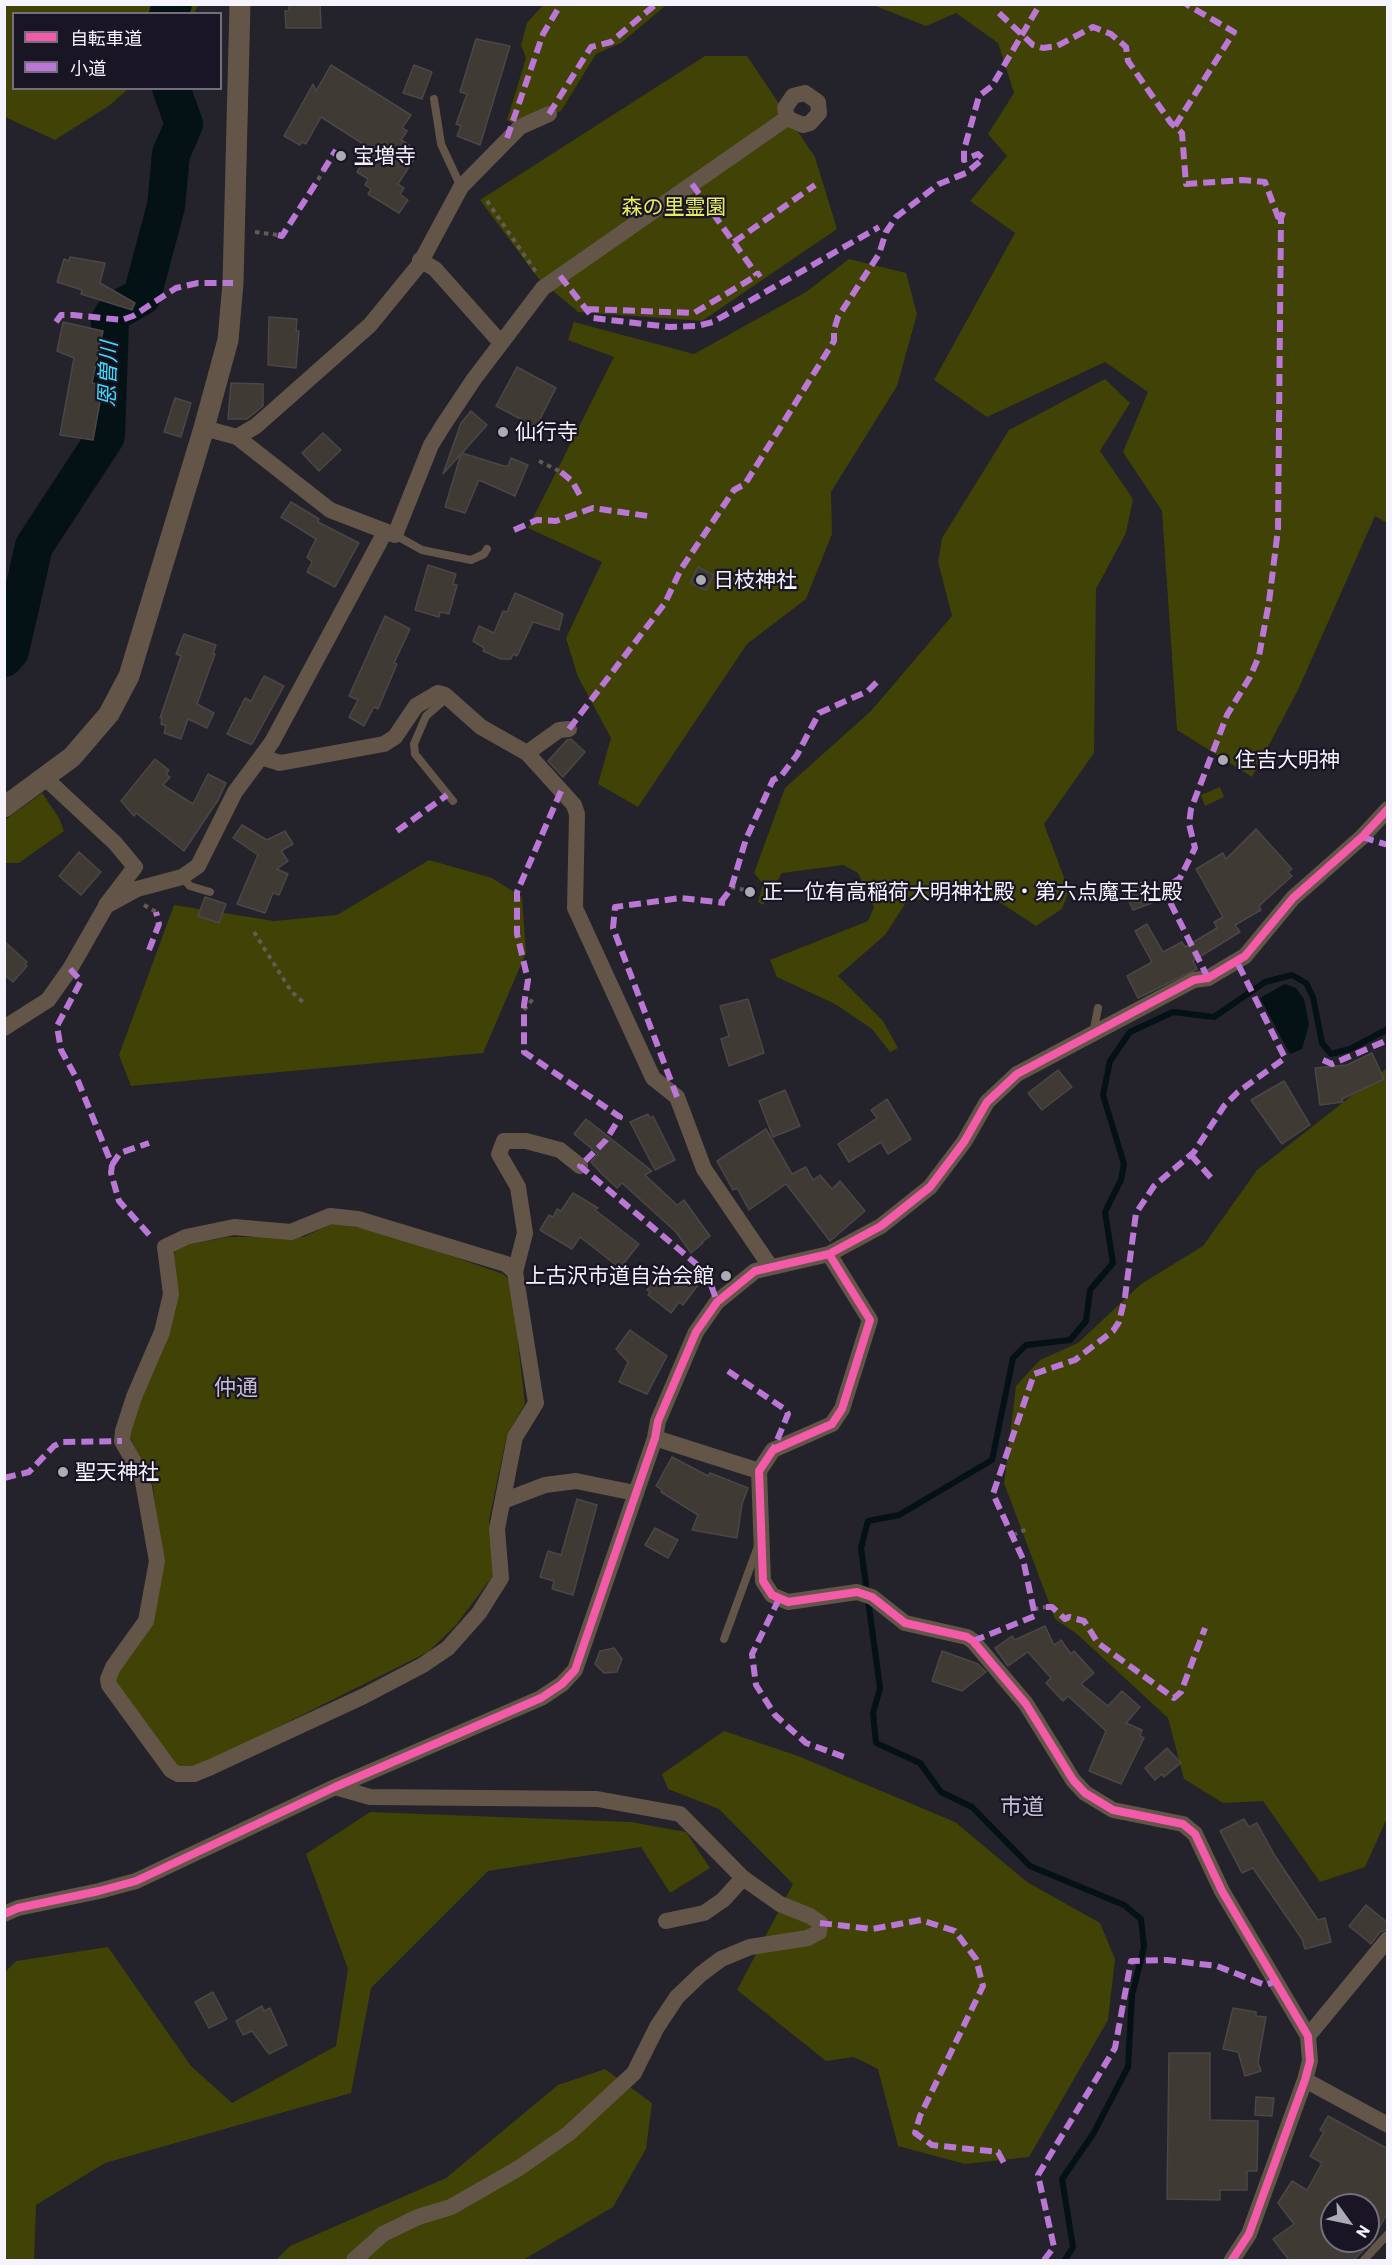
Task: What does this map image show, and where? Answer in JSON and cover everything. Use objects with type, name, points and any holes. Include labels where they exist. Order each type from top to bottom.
[{"type":"street","points":[[4,807],[72,757],[96,732],[109,714],[129,676],[204,429],[228,340],[233,283],[240,4]]},
{"type":"street","points":[[237,436],[256,426],[370,325],[419,265],[461,187],[520,127],[549,114]]},
{"type":"street","points":[[106,906],[137,889],[182,877],[198,866],[235,792],[261,757],[390,533],[432,445],[474,379],[546,286],[787,118]]},
{"type":"street","points":[[420,260],[435,269],[501,343]]},
{"type":"street","points":[[204,429],[237,436],[330,510],[390,533]]},
{"type":"street","points":[[261,757],[279,763],[384,744],[395,737],[423,700],[438,693],[448,693],[481,727],[527,753],[574,806],[577,814],[575,908],[653,1078],[677,1097],[704,1169],[770,1266]]},
{"type":"street","points":[[527,753],[559,730],[569,729]]},
{"type":"street","points":[[4,1028],[48,1000],[70,969],[106,906],[135,867],[115,843],[44,777]]},
{"type":"street","points":[[4,1914],[18,1908],[136,1881],[335,1787],[541,1698],[562,1684],[575,1670],[655,1438],[658,1421],[696,1332],[728,1291],[754,1271],[828,1254],[881,1226],[930,1187],[964,1142],[987,1101],[1017,1074],[1194,981],[1208,978],[1245,956],[1293,898],[1362,837],[1388,809]]},
{"type":"street","points":[[515,1272],[506,1264],[358,1219],[330,1216],[291,1232],[234,1227],[159,1243],[171,1294],[162,1332],[134,1397],[122,1441],[142,1476],[157,1561],[146,1621],[113,1667],[108,1685],[171,1770],[178,1774],[194,1774],[364,1696],[423,1665],[448,1648],[479,1613],[501,1578],[497,1528],[502,1501],[515,1437],[536,1403],[515,1272],[525,1233],[518,1187],[499,1154],[499,1149],[504,1141],[526,1141],[560,1150],[580,1166]]},
{"type":"street","points":[[828,1254],[870,1320],[842,1409],[832,1424],[773,1450],[759,1471],[763,1581],[771,1595],[788,1602],[864,1594],[904,1623],[954,1633],[973,1641],[1026,1704],[1073,1780],[1084,1793],[1113,1810],[1183,1824],[1195,1834],[1222,1892],[1308,2036],[1310,2061],[1305,2080],[1249,2234],[1232,2260]]},
{"type":"street","points":[[655,1438],[759,1471]]},
{"type":"street","points":[[502,1501],[545,1485],[576,1481],[635,1493]]},
{"type":"street","points":[[335,1787],[370,1797],[597,1799],[680,1814],[743,1878],[780,1904],[810,1916],[820,1923],[819,1932],[808,1938],[750,1947],[714,1964],[677,1997],[657,2027],[634,2073],[568,2134],[519,2169],[451,2206],[418,2217],[383,2234],[354,2260]]},
{"type":"street","points":[[666,1921],[704,1913],[723,1900],[743,1878]]},
{"type":"street","points":[[1308,2036],[1388,1939]]},
{"type":"street","points":[[1305,2080],[1388,2125]]},
{"type":"lane","points":[[434,99],[441,144],[461,187]]},
{"type":"lane","points":[[390,533],[422,550],[471,560],[484,554],[487,549]]},
{"type":"lane","points":[[448,693],[426,716],[414,744],[415,754],[453,801]]},
{"type":"lane","points":[[182,877],[190,886],[210,892]]},
{"type":"lane","points":[[1093,1034],[1098,1008]]},
{"type":"lane","points":[[724,1639],[761,1537]]},
{"type":"lane","points":[[1364,2260],[1388,2234]]},
{"type":"path","points":[[318,180],[324,171]]},
{"type":"path","points":[[487,201],[546,286]]},
{"type":"path","points":[[539,461],[561,472]]},
{"type":"path","points":[[731,887],[745,890]]},
{"type":"path","points":[[254,932],[291,991],[304,1003]]},
{"type":"path","points":[[524,1010],[535,996]]},
{"type":"path","points":[[1013,1535],[1027,1529]]},
{"type":"path","points":[[1034,1609],[1046,1607]]},
{"type":"green space","points":[[5,4],[198,4],[195,12],[12,12],[12,90],[127,90],[110,105],[55,140],[5,117]]},
{"type":"green space","points":[[543,5],[674,5],[665,6],[621,43],[596,54],[561,111],[518,126],[507,120],[526,58],[521,45],[527,23]]},
{"type":"green space","points":[[873,5],[1387,5],[1387,523],[1375,516],[1298,690],[1252,777],[1177,730],[1162,511],[1123,452],[1148,392],[1105,362],[987,417],[934,380],[1015,233],[970,201],[1007,156],[988,134],[1014,93],[998,43],[956,13],[926,26]]},
{"type":"green space","name":"森の里霊園","points":[[705,56],[747,56],[815,157],[837,229],[702,321],[578,312],[538,278],[480,200]]},
{"type":"green space","points":[[849,259],[906,273],[917,314],[897,386],[831,492],[832,534],[806,599],[747,644],[638,807],[598,784],[611,738],[578,677],[566,638],[602,562],[528,528],[614,357],[568,340],[574,322],[694,354],[806,292]]},
{"type":"green space","points":[[1105,379],[1130,403],[1100,451],[1133,499],[1126,533],[1096,589],[1094,753],[1044,824],[1069,891],[1062,909],[1036,926],[984,892],[907,901],[885,935],[838,976],[883,1021],[898,1048],[890,1052],[872,1029],[835,1004],[777,977],[770,960],[868,921],[874,907],[858,873],[843,865],[782,873],[763,905],[758,902],[763,884],[754,873],[785,788],[871,711],[952,616],[938,562],[942,538],[1009,430]]},
{"type":"green space","points":[[1220,787],[1224,797],[1205,806],[1201,795]]},
{"type":"green space","points":[[42,793],[59,818],[64,831],[19,863],[5,863],[5,820]]},
{"type":"green space","points":[[429,860],[492,878],[522,897],[526,953],[483,1053],[131,1086],[119,1055],[174,905],[274,921],[337,915]]},
{"type":"green space","points":[[1387,1068],[1388,1816],[1365,1867],[1320,1882],[1263,1801],[1223,1803],[1184,1779],[1168,1718],[1077,1634],[1055,1619],[1004,1483],[1016,1386],[1040,1360],[1078,1343],[1141,1284],[1203,1246],[1257,1170]]},
{"type":"green space","points":[[332,1223],[383,1232],[503,1274],[511,1281],[525,1404],[507,1435],[489,1520],[495,1573],[456,1625],[428,1652],[198,1767],[185,1770],[169,1760],[113,1683],[164,1565],[152,1482],[128,1433],[176,1247],[228,1237],[304,1237]]},
{"type":"green space","points":[[724,1731],[798,1756],[955,1822],[1027,1882],[1100,1923],[1115,1959],[1108,2020],[1029,2157],[965,2164],[898,2146],[878,2069],[854,2057],[826,2061],[737,1990],[793,1884],[719,1809],[668,1789],[662,1774]]},
{"type":"green space","points":[[370,1812],[631,1822],[686,1832],[710,1868],[670,1893],[641,1847],[488,1871],[371,1988],[351,2093],[105,2163],[36,2205],[34,2260],[5,2260],[4,1973],[16,1961],[108,1947],[191,2066],[232,2103],[336,2046],[348,1969],[306,1854]]},
{"type":"green space","points":[[605,2069],[652,2103],[646,2149],[613,2207],[523,2260],[276,2260],[290,2246],[446,2178],[558,2085]]},
{"type":"shaded area","points":[[1285,984],[1296,988],[1304,999],[1309,1024],[1302,1049],[1290,1054],[1260,998]]},
{"type":"building","points":[[289,4],[320,4],[321,28],[286,28],[285,11],[289,11]]},
{"type":"building","points":[[476,39],[510,46],[480,145],[457,136],[461,126],[456,124],[467,94],[460,92]]},
{"type":"building","points":[[331,65],[411,115],[402,128],[407,131],[401,140],[412,147],[407,155],[414,159],[398,184],[404,188],[400,194],[408,200],[399,213],[368,194],[371,189],[365,185],[368,179],[357,172],[371,149],[321,117],[306,144],[302,142],[300,145],[284,136],[313,84],[316,91]]},
{"type":"building","points":[[414,65],[432,72],[422,99],[403,93]]},
{"type":"building","points":[[70,257],[105,263],[100,283],[135,303],[132,310],[81,294],[82,290],[57,282],[64,259],[69,261]]},
{"type":"building","points":[[269,317],[297,319],[296,331],[299,331],[296,368],[268,365]]},
{"type":"building","points":[[63,322],[103,331],[92,383],[103,385],[93,440],[60,435],[74,358],[57,351]]},
{"type":"building","points":[[517,367],[556,388],[536,427],[496,406]]},
{"type":"building","points":[[231,383],[263,384],[263,406],[247,419],[228,419]]},
{"type":"building","points":[[175,398],[191,403],[181,437],[164,432]]},
{"type":"building","points":[[471,411],[487,425],[462,453],[504,466],[508,466],[511,458],[528,465],[515,496],[479,480],[465,513],[445,507],[461,454],[443,474],[461,423]]},
{"type":"building","points":[[323,433],[341,450],[319,471],[302,453]]},
{"type":"building","points":[[291,502],[319,519],[318,522],[359,543],[335,587],[307,572],[312,562],[307,557],[316,539],[281,517]]},
{"type":"building","points":[[428,565],[456,574],[453,584],[457,585],[449,614],[440,612],[439,617],[415,610]]},
{"type":"building","name":"日枝神社","points":[[698,567],[714,575],[706,590],[690,583]]},
{"type":"building","points":[[515,593],[563,614],[559,630],[533,622],[517,656],[513,654],[511,659],[501,659],[483,651],[484,648],[473,641],[479,626],[494,633],[503,611],[507,612]]},
{"type":"building","points":[[385,616],[410,629],[394,663],[397,664],[378,709],[374,707],[364,726],[349,717],[358,700],[349,696]]},
{"type":"building","points":[[184,634],[216,645],[213,654],[215,654],[197,704],[214,713],[207,728],[188,719],[181,739],[164,733],[166,726],[161,724],[162,718],[160,718],[181,656],[176,654]]},
{"type":"building","points":[[264,676],[284,686],[250,744],[227,734],[245,698],[251,701]]},
{"type":"building","points":[[571,739],[585,752],[563,777],[548,761],[567,740]]},
{"type":"building","points":[[155,759],[169,770],[166,774],[170,777],[163,785],[193,804],[208,774],[226,783],[218,800],[184,851],[136,813],[134,816],[121,801]]},
{"type":"building","points":[[242,825],[267,840],[285,831],[293,844],[281,851],[288,861],[277,869],[288,874],[279,895],[273,893],[265,913],[237,904],[258,855],[233,838]]},
{"type":"building","points":[[1256,829],[1292,869],[1288,872],[1292,876],[1259,906],[1261,910],[1235,925],[1240,932],[1193,961],[1197,969],[1138,998],[1127,976],[1152,962],[1135,931],[1147,924],[1163,952],[1182,942],[1185,947],[1217,928],[1214,922],[1223,917],[1196,869],[1223,853],[1226,859]]},
{"type":"building","points":[[79,852],[101,872],[81,895],[59,876]]},
{"type":"building","points":[[1143,882],[1152,903],[1133,910],[1124,890]]},
{"type":"building","points":[[205,897],[226,904],[219,923],[198,916]]},
{"type":"building","points":[[4,941],[27,962],[25,964],[27,966],[13,982],[4,975]]},
{"type":"building","points":[[748,999],[764,1053],[729,1066],[721,1039],[729,1036],[720,1006]]},
{"type":"building","points":[[1372,1053],[1384,1079],[1342,1099],[1343,1102],[1320,1105],[1315,1068],[1347,1065]]},
{"type":"building","points":[[1058,1070],[1072,1087],[1042,1110],[1028,1093]]},
{"type":"building","points":[[1284,1081],[1310,1125],[1282,1144],[1251,1100]]},
{"type":"building","points":[[785,1090],[800,1126],[773,1137],[759,1101]]},
{"type":"building","points":[[887,1099],[911,1139],[888,1154],[881,1142],[849,1162],[838,1144],[877,1118],[871,1110]]},
{"type":"building","points":[[648,1114],[650,1118],[653,1116],[675,1160],[655,1170],[630,1122]]},
{"type":"building","points":[[586,1119],[652,1171],[645,1175],[677,1205],[684,1200],[710,1236],[703,1243],[691,1253],[676,1232],[622,1183],[617,1188],[602,1174],[591,1162],[598,1154],[574,1134]]},
{"type":"building","points":[[766,1129],[792,1174],[806,1167],[813,1180],[820,1175],[832,1189],[840,1181],[865,1211],[830,1241],[786,1184],[749,1210],[737,1188],[733,1190],[717,1161]]},
{"type":"building","points":[[573,1193],[598,1208],[595,1210],[639,1244],[620,1268],[580,1237],[572,1249],[540,1230],[549,1215],[553,1217],[557,1209],[561,1211]]},
{"type":"building","points":[[677,1270],[698,1285],[683,1305],[679,1302],[671,1313],[648,1295],[650,1292],[647,1290],[657,1277],[660,1279],[664,1272],[671,1277]]},
{"type":"building","points":[[630,1330],[667,1356],[647,1394],[619,1382],[628,1362],[616,1349]]},
{"type":"building","points":[[672,1457],[708,1476],[710,1473],[748,1488],[742,1504],[737,1538],[692,1530],[698,1515],[661,1492],[662,1490],[656,1486]]},
{"type":"building","points":[[577,1499],[597,1505],[573,1595],[552,1589],[554,1581],[540,1577],[548,1551],[561,1555]]},
{"type":"building","points":[[655,1528],[678,1540],[668,1558],[645,1545]]},
{"type":"building","points":[[1045,1626],[1054,1645],[1061,1640],[1071,1654],[1074,1651],[1094,1673],[1081,1684],[1108,1706],[1122,1691],[1140,1707],[1126,1723],[1142,1730],[1140,1736],[1144,1738],[1121,1784],[1089,1771],[1106,1731],[1068,1696],[1063,1701],[1046,1683],[1051,1678],[1028,1652],[1008,1666],[995,1648],[1012,1636],[1015,1640]]},
{"type":"building","points":[[614,1648],[622,1659],[617,1672],[604,1673],[595,1664],[600,1651]]},
{"type":"building","points":[[942,1651],[978,1664],[986,1672],[962,1691],[932,1681]]},
{"type":"building","points":[[1167,1748],[1181,1763],[1164,1777],[1162,1774],[1155,1780],[1145,1768]]},
{"type":"building","points":[[1244,1819],[1249,1827],[1257,1823],[1275,1856],[1318,1920],[1325,1918],[1331,1942],[1305,1949],[1302,1939],[1253,1868],[1242,1873],[1220,1831]]},
{"type":"building","points":[[1366,1905],[1388,1923],[1388,1929],[1380,1932],[1371,1944],[1349,1926]]},
{"type":"building","points":[[213,1992],[227,2019],[209,2028],[195,2002]]},
{"type":"building","points":[[262,2006],[264,2011],[270,2008],[287,2045],[269,2054],[252,2031],[243,2035],[236,2021]]},
{"type":"building","points":[[1233,2008],[1256,2012],[1256,2016],[1266,2017],[1258,2062],[1261,2071],[1245,2076],[1238,2052],[1223,2049]]},
{"type":"building","points":[[1169,2053],[1210,2053],[1210,2120],[1258,2121],[1257,2171],[1247,2171],[1247,2190],[1220,2190],[1220,2200],[1167,2199]]},
{"type":"building","points":[[1256,2097],[1274,2098],[1272,2116],[1255,2115]]},
{"type":"building","points":[[1328,2116],[1388,2149],[1388,2212],[1380,2226],[1380,2193],[1320,2193],[1320,2253],[1361,2253],[1354,2260],[1289,2260],[1273,2239],[1294,2224],[1278,2203],[1292,2181],[1307,2190],[1322,2163],[1310,2156],[1324,2132],[1320,2130]]},
{"type":"waterway","name":"恩曽川","points":[[169,12],[173,4]]},
{"type":"waterway","name":"恩曽川","points":[[4,658],[10,651],[34,546],[106,436],[110,320],[116,311],[142,296],[166,206],[171,154],[184,124],[172,90]]},
{"type":"waterway","points":[[1065,2260],[1073,2247],[1062,2179],[1093,2134],[1128,2067],[1132,1995],[1144,1947],[1141,1919],[1124,1905],[1030,1866],[972,1807],[941,1792],[920,1763],[876,1743],[873,1713],[880,1688],[861,1548],[868,1521],[899,1515],[992,1460],[1013,1358],[1026,1345],[1070,1340],[1086,1321],[1090,1290],[1113,1263],[1105,1212],[1121,1180],[1124,1164],[1103,1095],[1110,1061],[1130,1032],[1173,1012],[1214,1017],[1265,982],[1292,975],[1306,983],[1313,997],[1322,1043],[1331,1054],[1350,1049],[1388,1029]]},
{"type":"marked path","points":[[507,138],[543,34],[561,4]]},
{"type":"marked path","points":[[549,114],[591,47],[611,42],[656,4]]},
{"type":"marked path","points":[[569,729],[665,603],[681,569],[734,490],[745,484],[834,341],[834,330],[838,317],[879,254],[886,232],[896,217],[939,184],[966,173],[983,159],[978,154],[964,160],[964,150],[979,96],[992,86],[1040,4]]},
{"type":"marked path","points":[[1175,126],[1234,32],[1186,4]]},
{"type":"marked path","points":[[999,13],[1033,45],[1043,48],[1057,46],[1093,27],[1111,34],[1126,47],[1128,61],[1171,123],[1182,133],[1186,184],[1242,180],[1265,182],[1278,217],[1281,218]]},
{"type":"marked path","points":[[323,171],[336,150]]},
{"type":"marked path","points":[[278,235],[282,236],[318,180]]},
{"type":"marked path","points":[[692,184],[757,275]]},
{"type":"marked path","points":[[734,242],[815,185]]},
{"type":"marked path","points":[[1208,978],[1171,904],[1166,887],[1180,878],[1195,848],[1189,824],[1191,809],[1227,715],[1250,677],[1259,656],[1269,602],[1278,529],[1281,218],[1284,210]]},
{"type":"marked path","points":[[560,276],[593,318],[669,327],[697,326],[713,322],[879,227]]},
{"type":"marked path","points":[[587,309],[694,313],[761,273]]},
{"type":"marked path","points":[[56,322],[61,315],[122,320],[133,316],[176,288],[198,283],[233,283]]},
{"type":"marked path","points":[[561,472],[572,481],[582,499]]},
{"type":"marked path","points":[[514,530],[537,520],[556,521],[593,508],[648,516]]},
{"type":"marked path","points":[[721,902],[731,889],[746,839],[773,780],[781,776],[797,755],[819,713],[868,691],[877,682]]},
{"type":"marked path","points":[[561,791],[517,892],[517,934],[528,980],[524,1005],[524,1052],[620,1117],[606,1140],[580,1166],[695,1263],[709,1279],[717,1302]]},
{"type":"marked path","points":[[397,831],[447,795]]},
{"type":"marked path","points":[[1362,837],[1388,845]]},
{"type":"marked path","points":[[677,1097],[613,928],[615,907],[681,898],[725,903]]},
{"type":"marked path","points":[[149,950],[159,924],[156,912]]},
{"type":"marked path","points":[[973,1641],[1035,1616],[1023,1559],[993,1494],[1034,1374],[1075,1360],[1113,1331],[1119,1322],[1125,1297],[1136,1213],[1154,1186],[1194,1152],[1224,1106],[1238,1092],[1285,1058],[1236,960]]},
{"type":"marked path","points":[[70,969],[81,981],[57,1026],[61,1050],[78,1081],[112,1165],[111,1173],[119,1201],[153,1239]]},
{"type":"marked path","points":[[1323,1060],[1332,1064],[1388,1040]]},
{"type":"marked path","points":[[112,1165],[120,1153],[149,1143]]},
{"type":"marked path","points":[[1191,1155],[1212,1179]]},
{"type":"marked path","points":[[728,1371],[786,1410],[788,1414],[773,1450]]},
{"type":"marked path","points":[[4,1478],[29,1472],[54,1446],[62,1442],[122,1441]]},
{"type":"marked path","points":[[779,1599],[752,1654],[756,1685],[775,1715],[806,1743],[847,1758]]},
{"type":"marked path","points":[[1046,1607],[1052,1607],[1065,1619],[1069,1617],[1084,1621],[1098,1643],[1174,1698],[1181,1692],[1205,1628]]},
{"type":"marked path","points":[[820,1923],[872,1929],[921,1920],[955,1931],[976,1959],[983,1986],[920,2116],[915,2133],[932,2145],[998,2152],[1005,2165]]},
{"type":"marked path","points":[[1044,2260],[1054,2247],[1038,2175],[1115,2048],[1131,1961],[1167,1960],[1217,1966],[1265,1985],[1277,1981]]},
{"type":"cycle path","points":[[4,1914],[18,1908],[136,1881],[335,1787],[541,1698],[562,1684],[575,1670],[655,1438],[658,1421],[696,1332],[717,1302],[755,1271],[829,1254],[881,1226],[930,1187],[964,1142],[987,1102],[1017,1074],[1194,980],[1208,978],[1245,956],[1293,898],[1362,837],[1388,809]]},
{"type":"cycle path","points":[[829,1254],[870,1320],[842,1409],[832,1424],[773,1450],[759,1471],[763,1581],[772,1595],[788,1602],[857,1592],[872,1597],[905,1623],[967,1637],[973,1641],[1026,1704],[1073,1780],[1085,1793],[1113,1810],[1183,1824],[1195,1834],[1222,1891],[1308,2036],[1310,2061],[1305,2080],[1249,2234],[1232,2260]]},
{"type":"place","name":"宝増寺","points":[[341,156]]},
{"type":"place","name":"仙行寺","points":[[503,432]]},
{"type":"place","name":"日枝神社","points":[[701,580]]},
{"type":"place","name":"住吉大明神","points":[[1223,760]]},
{"type":"place","name":"正一位有高稲荷大明神社殿・第六点魔王社殿","points":[[750,892]]},
{"type":"place","name":"上古沢市道自治会館","points":[[726,1276]]},
{"type":"place","name":"聖天神社","points":[[63,1472]]},
{"type":"district","name":"仲通","points":[[236,1388]]},
{"type":"district","name":"市道","points":[[1022,1807]]}]
